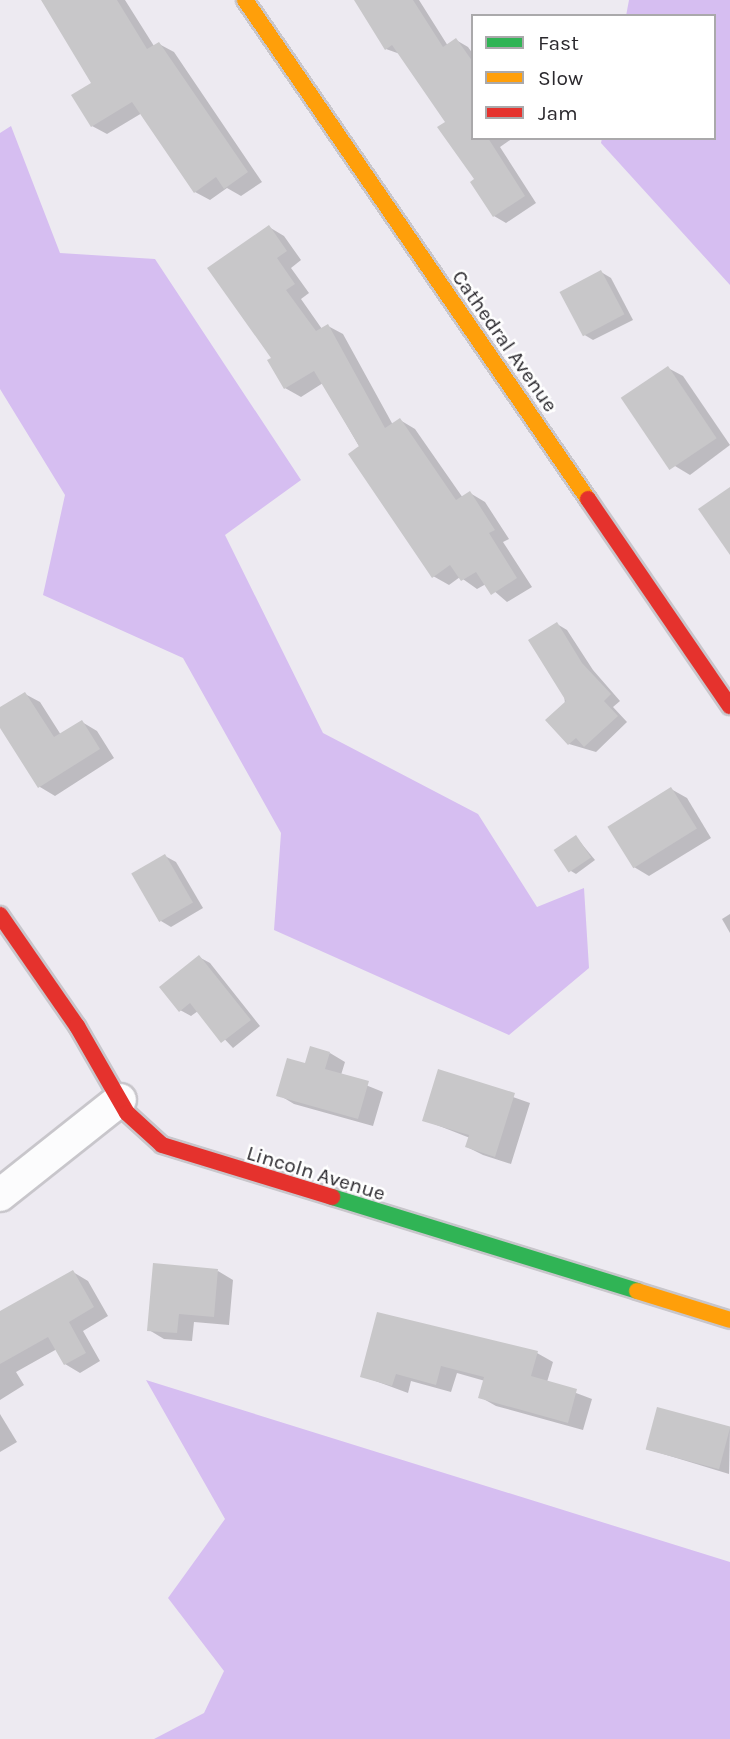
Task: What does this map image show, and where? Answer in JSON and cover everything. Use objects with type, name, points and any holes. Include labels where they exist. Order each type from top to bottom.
[{"type":"street","name":"Cathedral Avenue","points":[[245,0],[730,706]]},
{"type":"street","name":"Lincoln Avenue","points":[[0,915],[77,1026],[120,1100],[141,1130],[162,1145],[730,1320]]},
{"type":"street","points":[[0,1195],[120,1100]]},
{"type":"shaded area","points":[[629,0],[730,0],[730,285],[601,143],[602,140],[716,140],[716,14],[626,14]]},
{"type":"shaded area","points":[[11,126],[60,253],[155,259],[301,480],[225,535],[323,733],[478,814],[537,907],[584,888],[589,968],[509,1035],[274,930],[281,833],[183,658],[43,595],[65,495],[0,389],[0,133]]},
{"type":"shaded area","points":[[146,1380],[730,1562],[730,1739],[154,1739],[204,1713],[224,1671],[168,1598],[225,1519]]},
{"type":"building","points":[[41,0],[117,0],[147,49],[159,42],[248,172],[224,189],[216,177],[194,193],[132,102],[91,127],[71,95],[91,83]]},
{"type":"building","points":[[354,0],[413,0],[443,47],[456,38],[471,59],[471,140],[489,140],[525,196],[493,217],[470,182],[474,179],[437,127],[445,122],[392,45],[385,50]]},
{"type":"building","points":[[269,225],[287,251],[277,258],[295,284],[286,290],[316,331],[328,324],[385,428],[400,418],[456,500],[470,491],[495,530],[489,533],[517,578],[491,595],[476,572],[461,581],[450,565],[432,578],[348,454],[359,446],[314,371],[284,389],[267,360],[271,358],[207,268]]},
{"type":"building","points":[[601,270],[624,314],[583,336],[560,292]]},
{"type":"building","points":[[668,366],[717,438],[669,470],[621,398]]},
{"type":"building","points":[[730,487],[730,555],[698,509]]},
{"type":"building","points":[[557,622],[582,663],[611,694],[604,701],[618,716],[584,747],[576,738],[568,745],[545,720],[566,701],[528,640]]},
{"type":"building","points":[[25,692],[54,737],[82,720],[100,749],[38,788],[0,728],[0,707]]},
{"type":"building","points":[[671,787],[697,829],[633,868],[607,827]]},
{"type":"building","points":[[576,835],[591,857],[569,872],[554,850]]},
{"type":"building","points":[[165,854],[193,902],[159,922],[131,874]]},
{"type":"building","points":[[199,955],[251,1020],[221,1043],[190,1003],[179,1012],[159,987]]},
{"type":"building","points":[[310,1046],[330,1052],[325,1069],[369,1081],[358,1119],[276,1096],[287,1058],[305,1063]]},
{"type":"building","points":[[438,1069],[515,1093],[495,1157],[465,1147],[469,1135],[422,1121]]},
{"type":"building","points":[[153,1263],[218,1269],[214,1317],[179,1314],[177,1333],[147,1331]]},
{"type":"building","points":[[73,1270],[94,1307],[69,1322],[86,1353],[64,1365],[48,1337],[0,1364],[0,1311]]},
{"type":"building","points":[[377,1312],[538,1351],[531,1376],[577,1389],[568,1423],[478,1398],[484,1377],[441,1366],[436,1385],[396,1374],[392,1386],[360,1377]]},
{"type":"building","points":[[657,1407],[730,1427],[719,1469],[646,1450]]},
{"type":"traffic: fast","points":[[332,1197],[637,1291]]},
{"type":"traffic: slow","points":[[245,0],[588,499]]},
{"type":"traffic: slow","points":[[637,1291],[730,1320]]},
{"type":"traffic: jam","points":[[588,499],[730,706]]},
{"type":"traffic: jam","points":[[0,915],[77,1026],[127,1113],[162,1145],[332,1197]]}]
